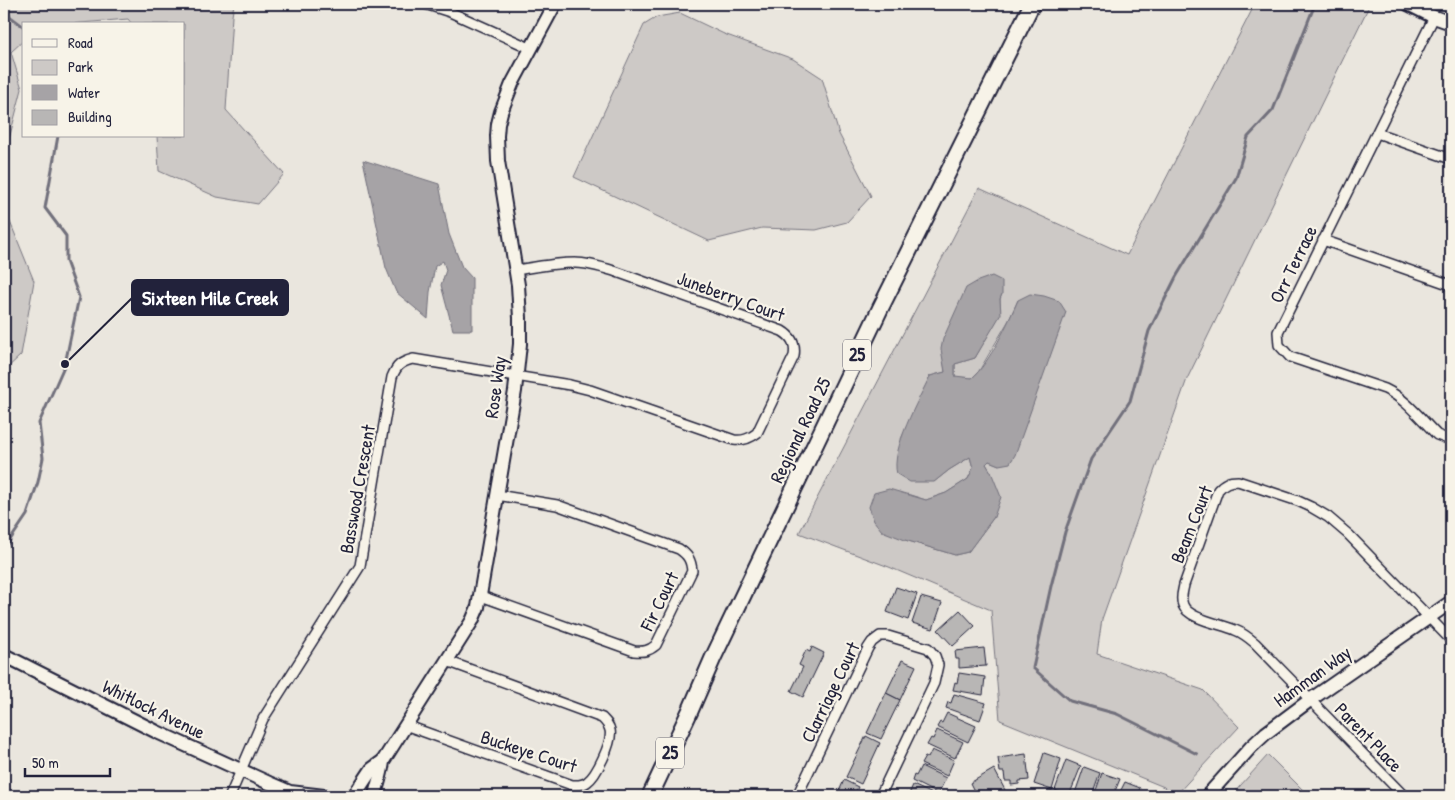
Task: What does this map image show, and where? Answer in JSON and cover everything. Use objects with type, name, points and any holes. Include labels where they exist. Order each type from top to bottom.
[{"type":"main road","name":"Regional Road 25","points":[[650,796],[713,658],[880,309],[1032,4]]},
{"type":"street","points":[[425,4],[450,12],[530,48]]},
{"type":"street","name":"Rose Way","points":[[353,796],[372,769],[383,761],[447,661],[472,621],[481,596],[517,376],[520,318],[516,270],[498,161],[497,136],[500,112],[504,101],[554,4]]},
{"type":"street","points":[[1408,4],[1451,23]]},
{"type":"street","name":"Orr Terrace","points":[[1434,17],[1278,332],[1279,345],[1290,357],[1395,394],[1437,435],[1451,438]]},
{"type":"street","points":[[1377,133],[1451,159]]},
{"type":"street","points":[[1323,240],[1451,285]]},
{"type":"street","name":"Juneberry Court","points":[[516,270],[564,263],[594,265],[614,270],[782,330],[794,342],[795,350],[794,356],[757,433],[751,438],[740,441],[590,390],[517,376]]},
{"type":"street","name":"Basswood Crescent","points":[[241,771],[263,719],[360,566],[392,377],[396,367],[400,363],[413,359],[517,376]]},
{"type":"street","name":"Beam Court","points":[[1310,700],[1255,642],[1233,629],[1194,616],[1183,605],[1184,585],[1218,490],[1224,484],[1230,481],[1248,484],[1298,501],[1328,517],[1349,535],[1428,617]]},
{"type":"street","name":"Fir Court","points":[[481,596],[634,651],[643,652],[650,650],[656,645],[692,571],[691,561],[687,554],[679,549],[557,505],[498,495]]},
{"type":"street","name":"Hamman Way","points":[[1207,796],[1251,747],[1266,734],[1310,700],[1451,602]]},
{"type":"street","points":[[1428,617],[1451,640]]},
{"type":"street","name":"Clarriage Court","points":[[798,796],[868,648],[880,636],[888,636],[928,648],[935,656],[938,665],[934,682],[880,796]]},
{"type":"street","name":"Whitlock Avenue","points":[[4,655],[116,712],[292,794],[324,796]]},
{"type":"street","name":"Buckeye Court","points":[[405,725],[572,785],[585,784],[595,775],[611,740],[608,724],[602,718],[447,661]]},
{"type":"street","name":"Parent Place","points":[[1310,700],[1404,796]]},
{"type":"street","name":"Rose Way","points":[[375,796],[382,775],[383,761]]},
{"type":"street","points":[[230,796],[241,771]]},
{"type":"green space","points":[[4,4],[234,4],[226,110],[284,174],[258,204],[217,197],[159,171],[157,138],[185,138],[185,22],[130,22],[128,19],[93,22],[22,22],[22,42],[11,52],[22,89],[8,143],[6,212],[34,281],[21,355],[4,371]]},
{"type":"green space","points":[[1255,4],[1370,4],[1187,379],[1102,619],[1097,654],[1203,690],[1239,727],[1175,796],[1164,787],[1000,720],[991,610],[889,567],[799,533],[979,188],[1127,255]],"holes":[[[1002,294],[1000,314],[975,358],[955,364],[955,377],[972,378],[979,371],[1009,320],[1018,300],[999,465],[989,461],[986,464],[991,472],[994,517],[968,552],[955,555],[905,540],[907,494],[926,500],[946,493],[968,479],[973,468],[970,457],[934,482],[901,439],[930,376],[945,372],[944,363]]]},
{"type":"green space","points":[[680,13],[724,34],[793,59],[822,78],[839,134],[871,196],[847,222],[816,230],[762,228],[709,241],[574,177],[644,25],[657,17]]},
{"type":"green space","points":[[1268,755],[1309,796],[1231,796]]},
{"type":"water","points":[[363,160],[439,184],[449,234],[462,267],[472,278],[472,330],[453,330],[441,285],[446,270],[443,261],[435,266],[430,292],[428,319],[396,292],[386,268]]},
{"type":"water","points":[[992,276],[1002,281],[1001,314],[975,358],[955,364],[955,376],[972,378],[985,363],[998,342],[1018,300],[1030,294],[1044,296],[1059,301],[1066,312],[1015,455],[1010,463],[999,465],[989,461],[986,464],[1001,497],[994,517],[968,552],[955,555],[882,531],[874,521],[869,507],[874,493],[889,489],[926,500],[946,493],[968,479],[973,468],[970,457],[934,482],[910,482],[897,474],[896,464],[901,439],[930,376],[945,372],[941,349],[943,339],[966,288]]},
{"type":"building","points":[[896,587],[917,594],[908,620],[887,612]]},
{"type":"building","points":[[921,597],[942,603],[933,629],[912,623]]},
{"type":"building","points":[[960,610],[975,626],[953,646],[938,630]]},
{"type":"building","points":[[812,647],[824,653],[803,697],[791,691],[803,667],[799,665],[806,650],[810,652]]},
{"type":"building","points":[[984,648],[986,666],[959,668],[959,659],[956,659],[955,651]]},
{"type":"building","points":[[902,660],[916,666],[900,700],[886,693]]},
{"type":"building","points":[[959,673],[985,677],[983,695],[953,690]]},
{"type":"building","points":[[886,693],[900,700],[881,739],[867,733]]},
{"type":"building","points":[[954,694],[986,703],[980,720],[946,708],[948,702],[951,703]]},
{"type":"building","points":[[947,713],[976,726],[968,742],[937,727],[940,722],[942,723]]},
{"type":"building","points":[[937,730],[963,742],[955,758],[927,745],[931,738],[933,739]]},
{"type":"building","points":[[866,736],[880,743],[861,784],[846,777]]},
{"type":"building","points":[[932,750],[954,760],[947,776],[921,764],[925,757],[928,758]]},
{"type":"building","points":[[1044,753],[1061,759],[1052,790],[1034,784]]},
{"type":"building","points":[[1026,754],[1029,780],[1019,781],[1019,784],[1011,785],[1011,781],[1005,781],[1004,772],[1000,772],[998,758]]},
{"type":"building","points":[[1066,760],[1081,766],[1069,796],[1055,790]]},
{"type":"building","points":[[921,766],[946,778],[938,794],[912,781]]},
{"type":"building","points":[[1084,767],[1100,773],[1092,796],[1074,796]]},
{"type":"building","points":[[994,769],[1006,792],[999,796],[982,796],[980,793],[976,795],[970,783]]},
{"type":"building","points":[[1102,773],[1120,779],[1113,796],[1094,796]]},
{"type":"building","points":[[844,780],[858,787],[854,796],[837,796]]},
{"type":"building","points":[[1125,782],[1140,788],[1137,796],[1118,796]]},
{"type":"building","points":[[913,785],[937,796],[905,796],[906,793],[909,794]]},
{"type":"waterway","points":[[1197,754],[1117,714],[1070,701],[1033,668],[1065,532],[1091,459],[1130,401],[1149,331],[1176,277],[1236,178],[1248,137],[1273,110],[1315,4]]},
{"type":"waterway","points":[[4,12],[22,26]]},
{"type":"waterway","points":[[4,549],[27,515],[38,482],[43,458],[39,423],[65,364],[79,297],[66,261],[66,236],[45,208],[58,138]]},
{"type":"place","name":"Sixteen Mile Creek","points":[[65,364]]}]
